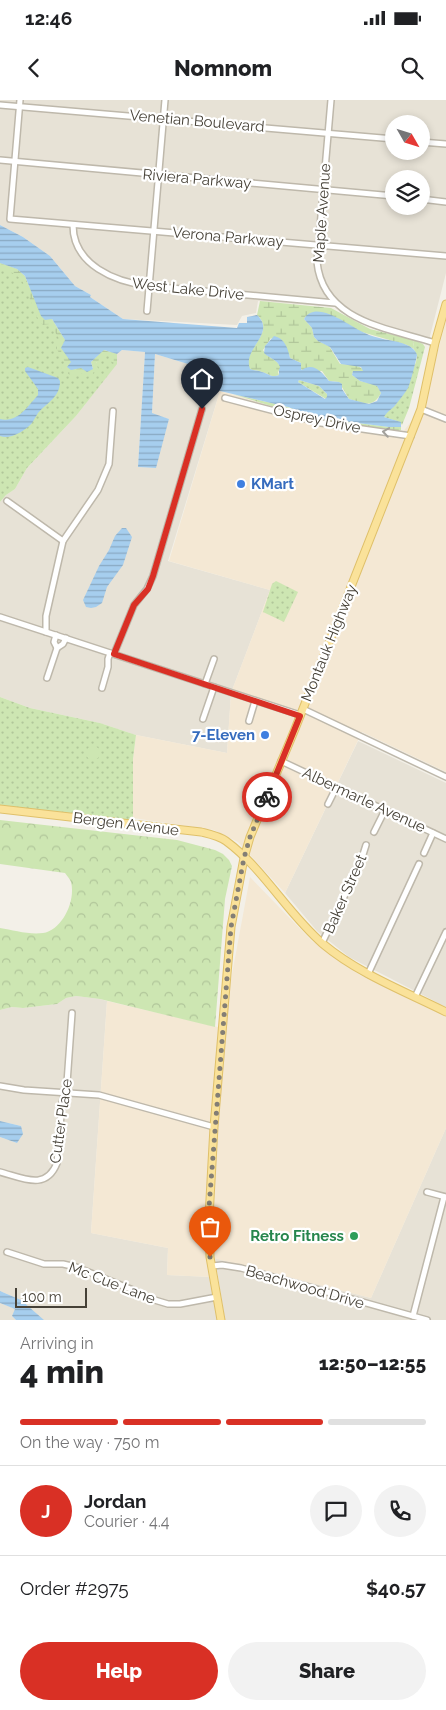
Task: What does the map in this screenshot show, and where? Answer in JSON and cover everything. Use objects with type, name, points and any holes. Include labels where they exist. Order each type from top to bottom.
[{"type":"main road","name":"Montauk Highway","points":[[221,1320],[209,1246],[209,1217],[214,1127],[231,927],[244,858],[250,837],[421,409],[435,343],[446,304]]},
{"type":"main road","name":"Bergen Avenue","points":[[0,809],[201,832],[225,840],[244,858],[303,925],[345,961],[446,1012]]},
{"type":"street","points":[[15,162],[20,100]]},
{"type":"street","points":[[147,311],[165,100]]},
{"type":"street","name":"Maple Avenue","points":[[331,100],[317,262],[319,274],[326,291],[335,303],[365,322],[435,343]]},
{"type":"street","name":"Venetian Boulevard","points":[[0,105],[385,138]]},
{"type":"street","points":[[430,143],[446,144]]},
{"type":"street","name":"Riviera Parkway","points":[[0,160],[385,195]]},
{"type":"street","name":"Verona Parkway","points":[[15,162],[10,219],[446,256]]},
{"type":"street","points":[[430,200],[446,202]]},
{"type":"street","name":"West Lake Drive","points":[[73,225],[74,238],[78,250],[94,266],[120,281],[149,286],[335,303]]},
{"type":"street","name":"Osprey Drive","points":[[225,398],[321,422],[411,436]]},
{"type":"street","points":[[102,688],[108,667],[108,659],[134,605],[148,589],[153,576],[202,409]]},
{"type":"street","points":[[421,409],[446,419]]},
{"type":"street","points":[[46,632],[46,616],[63,541],[98,490],[109,464],[113,411]]},
{"type":"street","points":[[7,501],[63,541]]},
{"type":"street","points":[[0,617],[255,701],[301,712],[446,777]]},
{"type":"street","points":[[47,678],[56,648],[54,642],[56,635]]},
{"type":"street","points":[[56,648],[63,644],[66,638]]},
{"type":"street","points":[[205,684],[214,659]]},
{"type":"street","points":[[203,719],[214,687]]},
{"type":"street","points":[[249,721],[255,701]]},
{"type":"street","name":"Albermarle Avenue","points":[[281,762],[446,839]]},
{"type":"street","points":[[328,804],[336,788]]},
{"type":"street","points":[[374,832],[385,810]]},
{"type":"street","points":[[424,853],[433,833]]},
{"type":"street","name":"Baker Street","points":[[322,943],[361,861],[366,845]]},
{"type":"street","points":[[368,974],[419,864]]},
{"type":"street","points":[[415,997],[446,932]]},
{"type":"street","name":"Cutter Place","points":[[0,1172],[38,1181],[48,1178],[58,1163],[62,1103],[67,1083],[72,1013]]},
{"type":"street","points":[[0,1086],[99,1096],[214,1127]]},
{"type":"street","points":[[413,1316],[445,1197],[427,1192]]},
{"type":"street","name":"Mc Cue Lane","points":[[7,1252],[44,1264],[76,1267],[148,1298],[168,1304],[180,1304],[217,1297]]},
{"type":"street","name":"Beachwood Drive","points":[[212,1266],[222,1265],[241,1268],[427,1320]]},
{"type":"shaded area","points":[[0,100],[446,100],[446,273],[428,344],[359,323],[336,307],[258,301],[256,313],[242,316],[237,325],[123,319],[90,297],[91,295],[75,286],[50,256],[23,237],[0,225]]},
{"type":"shaded area","points":[[446,321],[446,772],[362,732],[285,893],[238,842],[214,830],[133,818],[133,759],[136,735],[227,753],[231,693],[270,590],[169,561],[220,391],[319,420],[398,438],[421,409]]},
{"type":"shaded area","points":[[122,350],[145,352],[138,467],[155,468],[169,419],[152,414],[155,354],[188,364],[220,391],[168,561],[270,590],[231,693],[227,753],[136,735],[100,723],[30,708],[0,697],[0,502],[15,489],[27,468],[76,416],[116,364],[117,354]]},
{"type":"shaded area","points":[[358,741],[446,783],[446,1007],[349,957],[317,931],[285,893]]},
{"type":"shaded area","points":[[250,877],[312,941],[340,962],[360,975],[446,1016],[446,1128],[371,1298],[209,1257],[211,1277],[167,1275],[168,1248],[91,1233],[107,1001],[222,1028]]},
{"type":"shaded area","points":[[76,996],[107,1001],[91,1233],[168,1248],[167,1275],[211,1277],[218,1320],[43,1320],[21,1300],[0,1291],[0,1137],[17,1143],[21,1126],[0,1121],[0,1010],[12,1007],[23,1008],[57,1004],[66,998]]},
{"type":"shaded area","points":[[446,1128],[446,1320],[225,1320],[215,1258],[371,1298]]},
{"type":"shaded area","points":[[0,1303],[16,1309],[12,1316],[16,1320],[0,1320]]},
{"type":"green space","points":[[0,263],[17,269],[65,340],[93,369],[103,350],[117,354],[117,364],[76,416],[27,468],[15,489],[0,502]]},
{"type":"green space","points":[[0,263],[17,269],[25,276],[41,316],[52,319],[65,340],[71,362],[68,367],[71,370],[81,368],[87,372],[93,369],[91,362],[103,350],[117,354],[117,364],[112,362],[112,357],[105,355],[96,363],[99,371],[86,377],[80,372],[70,375],[61,368],[65,362],[56,348],[60,340],[50,324],[43,325],[35,313],[21,279],[13,273],[1,270]]},
{"type":"green space","points":[[260,301],[331,308],[370,329],[414,340],[414,349],[407,345],[306,316],[304,319],[312,328],[314,337],[329,346],[340,364],[356,365],[363,369],[363,371],[353,371],[352,375],[360,381],[377,385],[381,393],[375,401],[367,404],[349,399],[339,382],[329,381],[322,371],[303,371],[301,363],[290,358],[289,354],[271,338],[263,350],[281,368],[278,372],[279,375],[272,376],[260,371],[251,370],[249,369],[248,361],[250,354],[263,328],[262,322],[257,315]]},
{"type":"green space","points":[[414,340],[425,347],[409,408],[402,425],[400,422],[384,417],[396,404],[404,391],[416,362],[417,356],[413,347]]},
{"type":"green space","points":[[299,380],[319,386],[327,394],[326,399],[298,382]]},
{"type":"green space","points":[[232,394],[288,407],[318,418],[401,427],[401,430],[320,421]]},
{"type":"green space","points":[[276,581],[298,592],[284,622],[263,612],[272,584]]},
{"type":"green space","points":[[0,697],[30,708],[100,723],[136,735],[133,759],[133,826],[0,809]]},
{"type":"green space","points":[[90,746],[96,746],[100,753],[96,760],[90,760],[86,756],[86,750]]},
{"type":"green space","points":[[0,820],[177,840],[223,854],[232,866],[225,899],[215,1027],[100,999],[76,996],[66,998],[57,1004],[23,1008],[12,1007],[0,1010],[0,928],[32,933],[50,931],[62,921],[66,914],[72,890],[71,881],[65,873],[0,864]]},
{"type":"water","points":[[0,225],[23,237],[50,256],[75,286],[91,295],[90,297],[123,319],[237,328],[239,323],[247,323],[247,317],[257,315],[262,322],[263,328],[251,354],[249,361],[250,369],[272,376],[279,375],[279,364],[264,353],[265,346],[274,336],[278,337],[287,348],[290,358],[301,363],[302,370],[310,367],[317,369],[329,381],[342,384],[342,389],[349,399],[369,404],[377,401],[381,393],[377,386],[360,381],[352,375],[353,371],[363,371],[361,367],[341,364],[330,347],[314,337],[312,328],[304,319],[309,313],[316,311],[325,313],[369,335],[408,345],[417,355],[409,386],[384,417],[401,422],[401,427],[318,418],[288,407],[220,391],[188,364],[155,354],[152,413],[169,419],[156,468],[138,467],[145,352],[122,350],[117,354],[104,350],[91,362],[93,369],[87,372],[81,368],[71,370],[67,367],[71,362],[61,348],[65,340],[52,319],[45,320],[41,316],[25,276],[17,269],[0,263]],"holes":[[[299,380],[319,386],[327,394],[325,399],[298,382]]]},
{"type":"water","points":[[28,367],[58,378],[60,381],[58,391],[25,429],[13,436],[0,436],[0,419],[12,419],[22,413],[38,395],[38,389],[25,371],[25,368]]},
{"type":"water","points":[[122,528],[126,528],[132,537],[123,565],[107,587],[102,603],[96,607],[86,607],[83,600],[115,536]]},
{"type":"water","points":[[0,1121],[21,1126],[23,1134],[17,1143],[0,1137]]},
{"type":"water","points":[[0,1291],[21,1300],[44,1320],[16,1320],[12,1316],[15,1309],[0,1303]]},
{"type":"way so far","points":[[210,1257],[209,1207],[214,1127],[231,927],[244,858],[250,837],[267,797]]},
{"type":"place","name":"KMart","points":[[241,484]]},
{"type":"place","name":"7-Eleven","points":[[265,735]]},
{"type":"place","name":"Retro Fitness","points":[[354,1236]]},
{"type":"route","points":[[202,409],[153,576],[148,589],[134,605],[114,654],[300,716],[267,797]]}]
